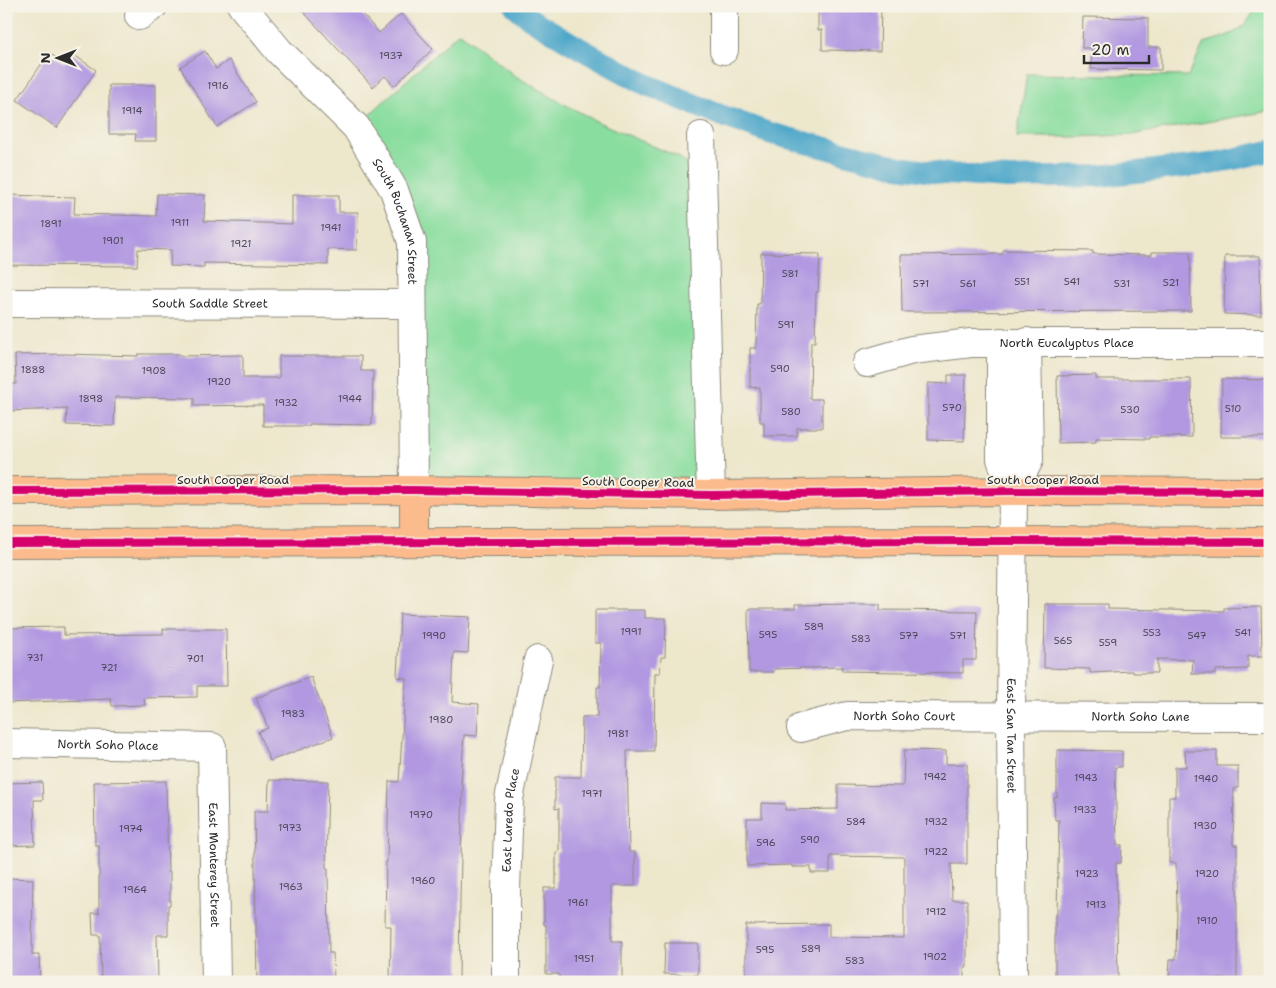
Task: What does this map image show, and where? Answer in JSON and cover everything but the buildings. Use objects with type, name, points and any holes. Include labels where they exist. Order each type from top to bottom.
[{"type":"main road","name":"South Cooper Road","points":[[6,491],[414,490],[710,495],[1013,491],[1270,492]]},
{"type":"main road","points":[[414,490],[414,541]]},
{"type":"main road","points":[[6,543],[414,541],[1270,542]]},
{"type":"street","name":"South Buchanan Street","points":[[242,6],[279,51],[356,127],[394,190],[412,242],[414,490]]},
{"type":"street","points":[[724,6],[724,50]]},
{"type":"street","points":[[701,136],[710,495]]},
{"type":"street","name":"South Saddle Street","points":[[6,303],[412,304]]},
{"type":"street","name":"East San Tan Street","points":[[1013,982],[1011,716],[1013,491],[1001,459],[1001,408],[1014,342]]},
{"type":"street","name":"East San Tan Street","points":[[1013,491],[1029,460],[1028,408],[1014,342]]},
{"type":"street","name":"North Eucalyptus Place","points":[[867,363],[912,350],[971,343],[1270,343]]},
{"type":"street","points":[[1001,408],[1028,408]]},
{"type":"street","name":"East Laredo Place","points":[[506,982],[509,799],[538,660]]},
{"type":"street","name":"North Soho Court","points":[[801,728],[847,716],[1011,716]]},
{"type":"street","name":"North Soho Lane","points":[[1011,716],[1270,717]]},
{"type":"street","name":"North Soho Place","points":[[6,743],[212,747]]},
{"type":"street","name":"East Monterey Street","points":[[212,747],[216,982]]},
{"type":"green space","points":[[1256,6],[1270,6],[1270,111],[1131,135],[1017,137],[1027,74],[1188,76],[1204,43],[1235,32],[1247,22]]},
{"type":"green space","points":[[459,32],[514,75],[553,98],[598,122],[678,157],[702,173],[711,495],[414,490],[412,242],[356,127]]},
{"type":"waterway","points":[[515,6],[529,18],[645,84],[769,133],[899,167],[947,174],[1008,178],[1099,176],[1210,164],[1270,151]]},
{"type":"cycle path","points":[[6,491],[414,490],[711,495],[1013,491],[1270,492]]},
{"type":"cycle path","points":[[6,543],[1270,542]]}]
